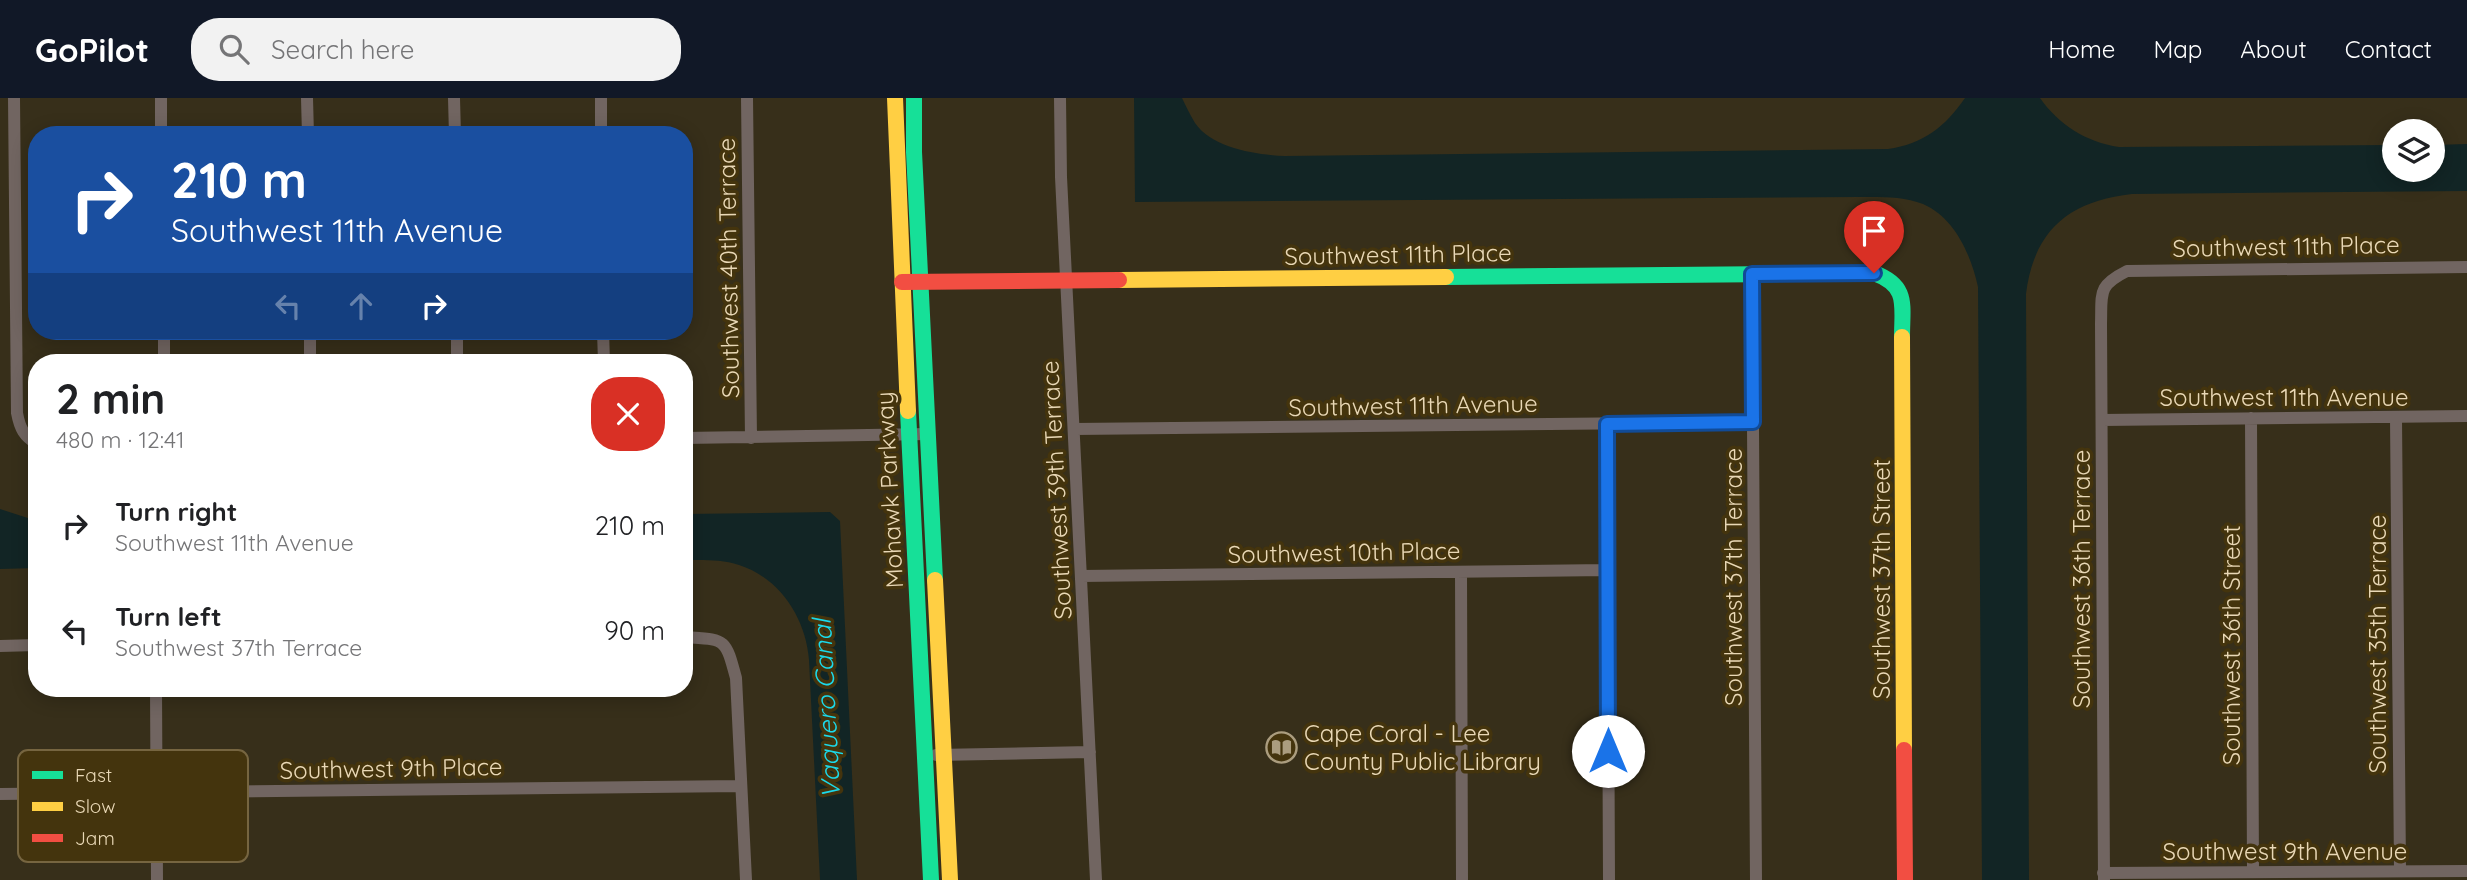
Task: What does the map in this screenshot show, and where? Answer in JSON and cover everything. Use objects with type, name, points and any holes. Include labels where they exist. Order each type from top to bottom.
[{"type":"street","points":[[14,98],[18,413],[19,426],[28,439]]},
{"type":"street","points":[[161,98],[161,126]]},
{"type":"street","points":[[307,98],[308,126]]},
{"type":"street","points":[[454,98],[455,126]]},
{"type":"street","points":[[601,98],[601,126]]},
{"type":"street","name":"Southwest 40th Terrace","points":[[747,98],[751,438]]},
{"type":"street","name":"Mohawk Parkway","points":[[895,98],[931,880]]},
{"type":"street","name":"Mohawk Parkway","points":[[914,98],[950,880]]},
{"type":"street","name":"Southwest 39th Terrace","points":[[1060,98],[1096,880]]},
{"type":"street","name":"Southwest 11th Place","points":[[2108,280],[2127,271],[2467,267]]},
{"type":"street","name":"Southwest 11th Place","points":[[902,282],[1874,273],[1893,280]]},
{"type":"street","name":"Southwest 37th Terrace","points":[[1752,274],[1756,880]]},
{"type":"street","name":"Southwest 37th Street","points":[[1893,280],[1900,290],[1902,314],[1905,880]]},
{"type":"street","name":"Southwest 36th Terrace","points":[[2104,876],[2102,293],[2108,280]]},
{"type":"street","name":"Southwest 11th Avenue","points":[[2102,420],[2467,416]]},
{"type":"street","name":"Southwest 36th Street","points":[[2251,418],[2253,872]]},
{"type":"street","name":"Southwest 35th Terrace","points":[[2396,418],[2400,870]]},
{"type":"street","name":"Southwest 11th Avenue","points":[[1074,429],[1753,422]]},
{"type":"street","points":[[1607,424],[1609,880]]},
{"type":"street","points":[[693,438],[929,434]]},
{"type":"street","name":"Southwest 10th Place","points":[[1082,576],[1607,570]]},
{"type":"street","points":[[1461,572],[1462,880]]},
{"type":"street","points":[[693,638],[718,639],[728,648],[736,678],[746,880]]},
{"type":"street","points":[[0,646],[28,645]]},
{"type":"street","points":[[156,697],[156,750]]},
{"type":"street","points":[[925,755],[1090,752]]},
{"type":"street","name":"Southwest 9th Place","points":[[248,791],[741,786]]},
{"type":"street","name":"Southwest 9th Place","points":[[0,794],[18,794]]},
{"type":"street","points":[[157,862],[157,880]]},
{"type":"street","name":"Southwest 9th Avenue","points":[[2104,876],[2467,871]]},
{"type":"water","points":[[1134,98],[1182,98],[1195,123],[1212,139],[1249,152],[1285,156],[1888,149],[1912,143],[1932,132],[1949,118],[1965,98],[2040,98],[2047,108],[2074,131],[2095,141],[2119,147],[2382,145],[2382,182],[2445,182],[2445,145],[2467,144],[2467,191],[2132,194],[2090,204],[2073,212],[2046,236],[2030,272],[2026,294],[2029,880],[1982,880],[1978,287],[1971,262],[1960,239],[1953,228],[1934,210],[1923,204],[1883,197],[1135,202]]},
{"type":"water","points":[[0,509],[28,518],[28,568],[0,569]]},
{"type":"water","name":"Vaquero Canal","points":[[830,512],[840,521],[857,880],[820,880],[809,660],[803,630],[788,602],[778,590],[754,571],[725,562],[693,560],[693,514]]},
{"type":"traffic: fast","points":[[914,98],[914,152],[935,580]]},
{"type":"traffic: fast","points":[[1446,277],[1874,273],[1885,278],[1898,291],[1902,306],[1902,337]]},
{"type":"traffic: fast","points":[[908,411],[931,880]]},
{"type":"traffic: slow","points":[[895,98],[908,411]]},
{"type":"traffic: slow","points":[[1119,280],[1446,277]]},
{"type":"traffic: slow","points":[[1902,337],[1904,750]]},
{"type":"traffic: slow","points":[[935,580],[950,880]]},
{"type":"traffic: jam","points":[[902,282],[1119,280]]},
{"type":"traffic: jam","points":[[1904,750],[1905,880]]},
{"type":"place","name":"Cape Coral - Lee County Public Library","points":[[1281,747]]},
{"type":"route","points":[[1608,751],[1607,424],[1753,422],[1752,274],[1874,273]]}]
